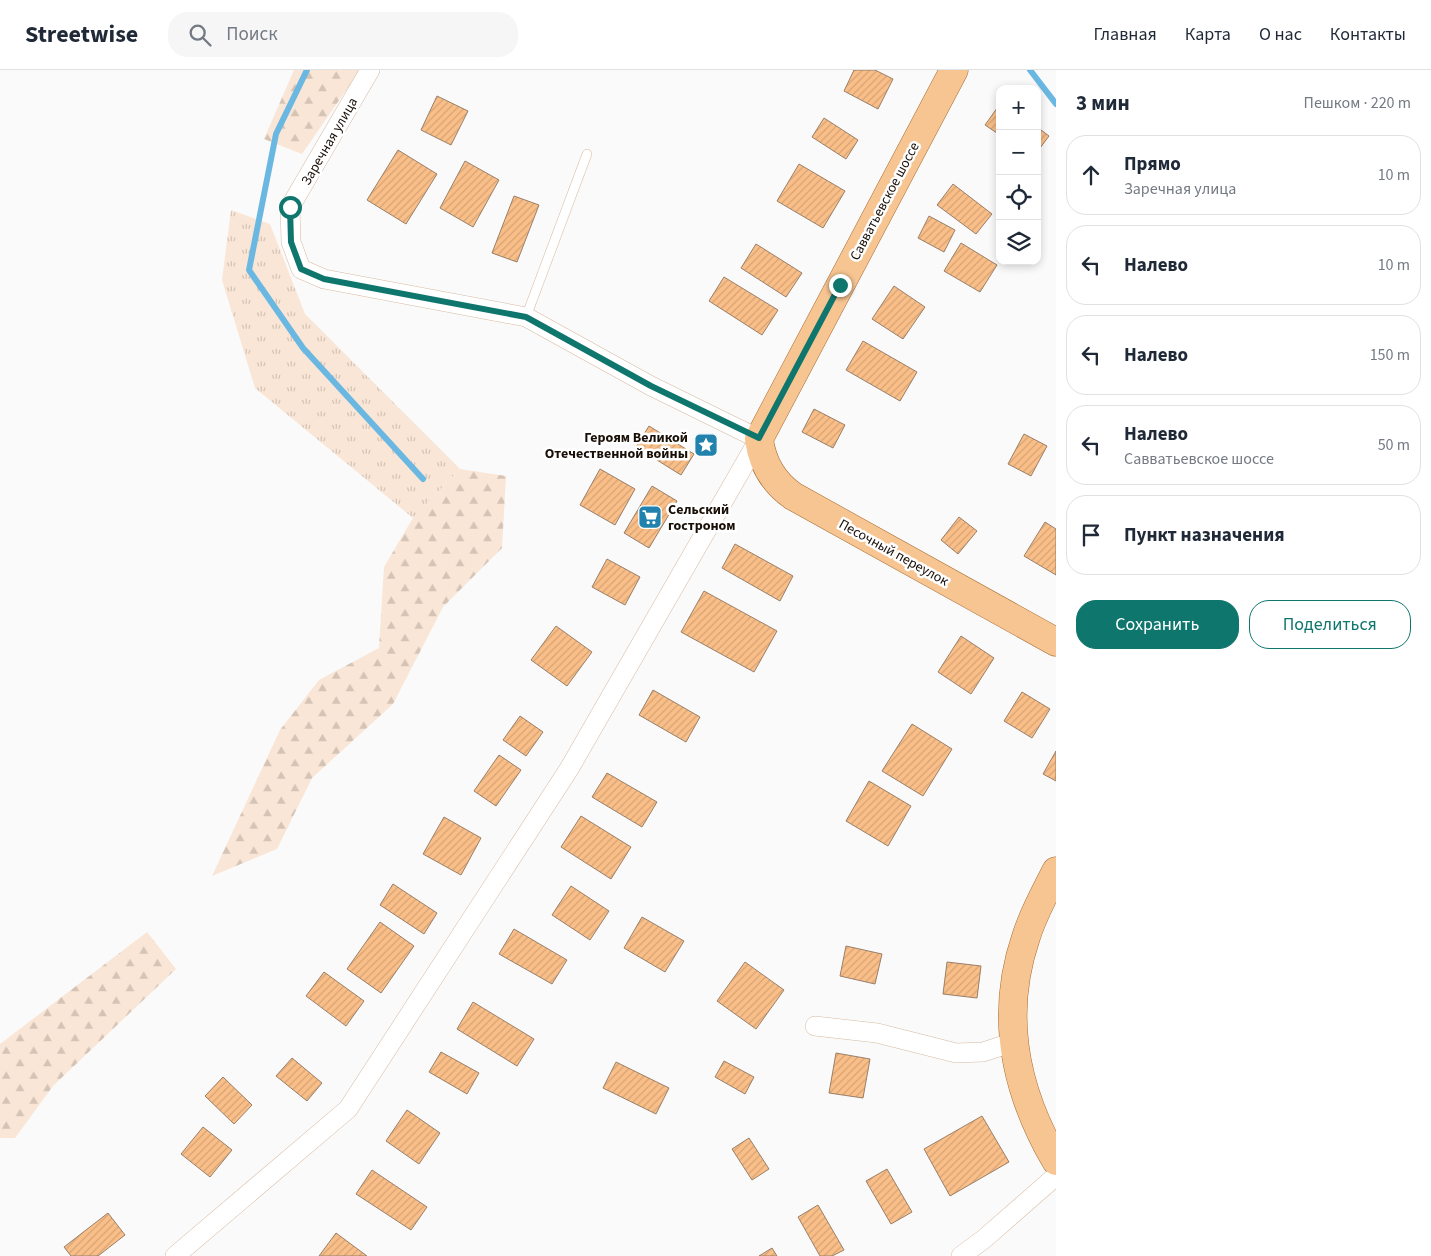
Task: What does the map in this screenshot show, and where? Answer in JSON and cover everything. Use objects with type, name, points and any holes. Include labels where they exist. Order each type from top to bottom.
[{"type":"main road","name":"Савватьевское шоссе","points":[[759,438],[954,70]]},
{"type":"main road","name":"Песочный переулок","points":[[759,438],[763,458],[769,471],[782,487],[793,496],[1056,642]]},
{"type":"main road","points":[[1056,871],[1036,910],[1021,953],[1014,998],[1014,1042],[1017,1065],[1038,1130],[1056,1161]]},
{"type":"street","name":"Заречная улица","points":[[370,70],[290,207],[291,242],[301,269],[324,279],[526,317],[651,386],[759,438]]},
{"type":"street","points":[[175,1256],[348,1109],[569,769],[759,438]]},
{"type":"street","points":[[815,1026],[877,1033],[956,1053],[982,1052],[1014,1042]]},
{"type":"street","points":[[961,1256],[984,1239],[1056,1176]]},
{"type":"lane","points":[[526,317],[587,154]]},
{"type":"green space","points":[[294,70],[360,70],[302,154],[264,139]]},
{"type":"green space","points":[[231,210],[270,224],[305,314],[460,469],[413,518],[255,388],[222,280]]},
{"type":"green space","points":[[460,469],[506,476],[502,548],[443,607],[393,704],[312,778],[277,849],[212,876],[280,730],[319,680],[379,648],[384,567],[413,518]]},
{"type":"green space","points":[[147,932],[176,969],[53,1086],[15,1138],[0,1138],[0,1044]]},
{"type":"building","points":[[854,70],[875,70],[893,79],[878,109],[844,91]]},
{"type":"building","points":[[437,96],[468,111],[451,145],[421,130]]},
{"type":"building","points":[[996,110],[996,132],[985,125]]},
{"type":"building","points":[[824,118],[858,140],[846,159],[812,137]]},
{"type":"building","points":[[1041,130],[1049,136],[1041,147]]},
{"type":"building","points":[[398,150],[437,174],[406,224],[367,200]]},
{"type":"building","points":[[465,161],[499,180],[473,227],[440,208]]},
{"type":"building","points":[[799,164],[845,191],[823,228],[777,201]]},
{"type":"building","points":[[953,184],[992,214],[976,234],[937,205]]},
{"type":"building","points":[[514,196],[539,205],[517,262],[492,253]]},
{"type":"building","points":[[929,216],[955,230],[944,252],[918,238]]},
{"type":"building","points":[[961,243],[997,265],[980,292],[944,271]]},
{"type":"building","points":[[756,244],[802,273],[786,297],[741,268]]},
{"type":"building","points":[[724,277],[778,310],[762,335],[709,301]]},
{"type":"building","points":[[894,286],[925,307],[903,339],[872,319]]},
{"type":"building","points":[[863,341],[917,372],[900,401],[846,370]]},
{"type":"building","points":[[814,409],[845,425],[833,448],[802,432]]},
{"type":"building","points":[[649,426],[694,454],[681,475],[636,447]]},
{"type":"building","points":[[1024,434],[1047,446],[1031,476],[1008,464]]},
{"type":"building","points":[[600,469],[635,489],[615,525],[580,505]]},
{"type":"building","name":"Сельский гостроном","points":[[652,486],[677,501],[649,548],[624,533]]},
{"type":"building","points":[[959,517],[977,531],[958,554],[941,540]]},
{"type":"building","points":[[1045,522],[1056,529],[1056,575],[1024,556]]},
{"type":"building","points":[[735,544],[793,576],[780,601],[722,568]]},
{"type":"building","points":[[607,559],[640,577],[625,605],[592,587]]},
{"type":"building","points":[[704,591],[777,631],[754,672],[681,632]]},
{"type":"building","points":[[556,626],[592,652],[567,686],[531,660]]},
{"type":"building","points":[[961,636],[994,658],[971,694],[938,672]]},
{"type":"building","points":[[653,690],[700,717],[686,742],[639,715]]},
{"type":"building","points":[[1022,692],[1050,709],[1032,738],[1004,721]]},
{"type":"building","points":[[520,716],[543,732],[526,756],[503,740]]},
{"type":"building","points":[[912,724],[952,749],[923,796],[882,771]]},
{"type":"building","points":[[1056,751],[1056,781],[1043,774]]},
{"type":"building","points":[[499,755],[521,770],[496,806],[474,791]]},
{"type":"building","points":[[607,773],[657,802],[642,827],[592,797]]},
{"type":"building","points":[[869,781],[911,806],[888,846],[846,821]]},
{"type":"building","points":[[581,816],[631,847],[611,879],[561,847]]},
{"type":"building","points":[[444,817],[481,838],[461,875],[423,854]]},
{"type":"building","points":[[393,884],[437,913],[424,934],[380,905]]},
{"type":"building","points":[[571,886],[609,911],[590,940],[552,915]]},
{"type":"building","points":[[642,917],[684,941],[665,972],[624,948]]},
{"type":"building","points":[[380,922],[414,946],[381,993],[347,969]]},
{"type":"building","points":[[514,929],[567,960],[552,984],[499,954]]},
{"type":"building","points":[[846,946],[882,954],[875,984],[840,976]]},
{"type":"building","points":[[745,962],[784,990],[756,1029],[717,1001]]},
{"type":"building","points":[[947,962],[981,966],[977,998],[943,994]]},
{"type":"building","points":[[324,972],[364,1001],[346,1026],[306,996]]},
{"type":"building","points":[[473,1002],[534,1039],[517,1066],[457,1029]]},
{"type":"building","points":[[441,1052],[479,1073],[467,1094],[429,1072]]},
{"type":"building","points":[[836,1053],[870,1059],[863,1098],[829,1093]]},
{"type":"building","points":[[292,1058],[322,1083],[307,1101],[276,1076]]},
{"type":"building","points":[[724,1061],[754,1077],[745,1094],[715,1077]]},
{"type":"building","points":[[616,1062],[669,1088],[656,1114],[603,1088]]},
{"type":"building","points":[[223,1077],[252,1105],[234,1124],[205,1096]]},
{"type":"building","points":[[407,1110],[440,1133],[419,1164],[386,1141]]},
{"type":"building","points":[[982,1116],[1009,1162],[950,1196],[924,1149]]},
{"type":"building","points":[[203,1127],[232,1150],[210,1177],[181,1154]]},
{"type":"building","points":[[749,1138],[769,1169],[752,1180],[732,1149]]},
{"type":"building","points":[[887,1169],[912,1212],[891,1224],[866,1181]]},
{"type":"building","points":[[372,1170],[427,1207],[411,1230],[356,1194]]},
{"type":"building","points":[[818,1205],[844,1250],[832,1256],[820,1256],[798,1217]]},
{"type":"building","points":[[108,1213],[125,1235],[98,1256],[71,1256],[64,1247]]},
{"type":"building","points":[[336,1233],[367,1256],[319,1256]]},
{"type":"building","points":[[772,1248],[777,1256],[759,1256]]},
{"type":"waterway","points":[[307,70],[276,134],[249,270],[303,348],[423,479]]},
{"type":"waterway","points":[[1030,70],[1056,104]]},
{"type":"place","name":"Героям Великой Отечественной войны","points":[[706,445]]},
{"type":"place","name":"Сельский гостроном","points":[[650,517]]},
{"type":"route","points":[[290,207],[291,242],[301,269],[324,279],[526,317],[651,386],[759,438],[840,285]]}]
